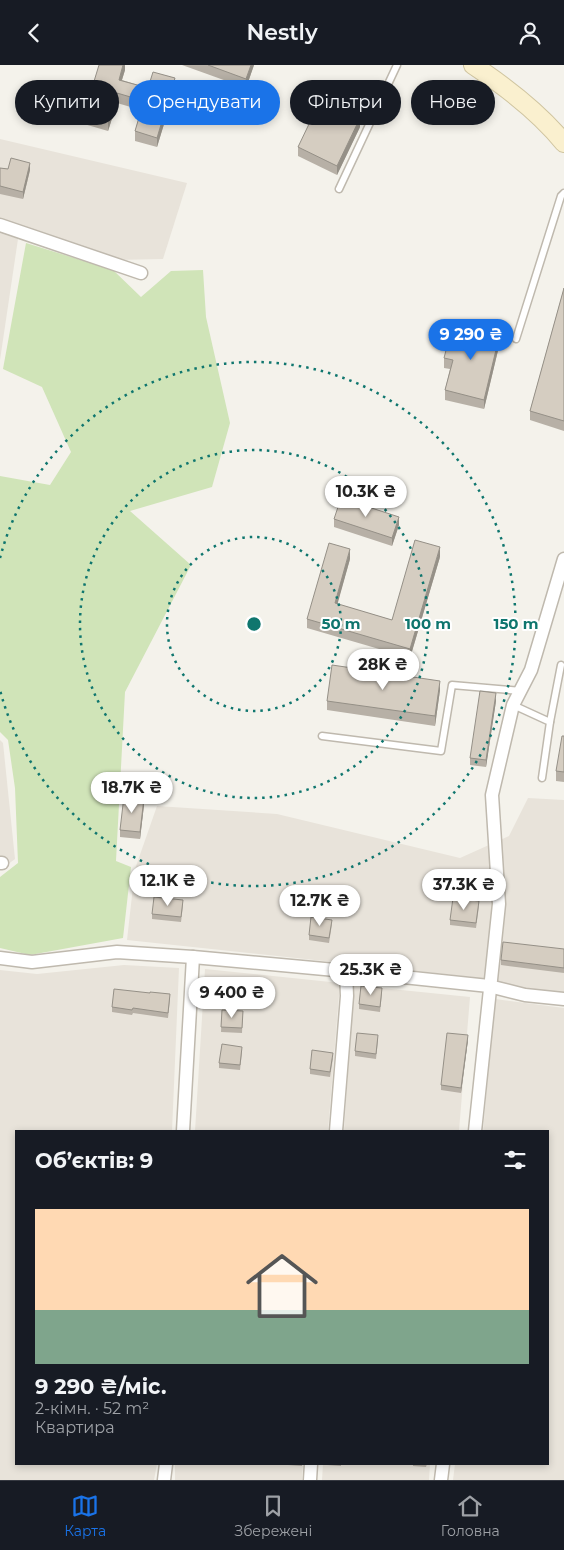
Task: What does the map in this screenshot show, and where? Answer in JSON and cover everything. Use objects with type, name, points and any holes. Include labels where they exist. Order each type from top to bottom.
[{"type":"main road","points":[[473,65],[520,100],[549,125],[564,143]]},
{"type":"street","points":[[0,225],[141,273]]},
{"type":"street","points":[[475,1130],[499,904],[492,795],[513,705],[532,670],[564,559]]},
{"type":"street","points":[[0,958],[32,962],[117,952],[193,957],[489,986],[525,995],[564,999]]},
{"type":"street","points":[[183,1130],[193,957]]},
{"type":"street","points":[[336,1130],[347,996],[346,971]]},
{"type":"street","points":[[164,1480],[166,1465]]},
{"type":"street","points":[[310,1480],[311,1465]]},
{"type":"street","points":[[441,1480],[443,1465]]},
{"type":"lane","points":[[338,189],[397,65]]},
{"type":"lane","points":[[516,339],[560,195],[564,193]]},
{"type":"lane","points":[[542,778],[561,665]]},
{"type":"lane","points":[[322,736],[441,751],[452,685],[521,691]]},
{"type":"lane","points":[[513,705],[550,722]]},
{"type":"shaded area","points":[[0,139],[187,183],[163,259],[115,260],[0,218]]},
{"type":"shaded area","points":[[0,233],[18,239],[0,360]]},
{"type":"shaded area","points":[[0,740],[3,743],[15,859],[0,870]]},
{"type":"shaded area","points":[[528,798],[564,800],[564,993],[525,990],[473,977],[127,940],[135,869],[157,806],[277,814],[460,858],[509,836]]},
{"type":"shaded area","points":[[124,965],[179,968],[172,1130],[15,1130],[15,1465],[157,1465],[154,1480],[0,1480],[0,970],[37,974]]},
{"type":"shaded area","points":[[205,969],[340,983],[328,1130],[195,1130]]},
{"type":"shaded area","points":[[352,985],[470,997],[459,1130],[344,1130],[353,1001]]},
{"type":"shaded area","points":[[495,999],[564,1008],[564,1480],[453,1480],[455,1465],[549,1465],[549,1130],[483,1130]]},
{"type":"shaded area","points":[[175,1465],[303,1465],[302,1480],[175,1480]]},
{"type":"shaded area","points":[[323,1465],[430,1465],[429,1480],[322,1480]]},
{"type":"green space","points":[[26,243],[113,270],[141,297],[171,271],[203,270],[206,317],[230,423],[212,487],[130,511],[191,565],[125,692],[116,861],[131,867],[123,938],[30,955],[0,948],[0,877],[18,863],[15,788],[8,740],[0,732],[0,476],[50,485],[71,452],[42,387],[3,369]]},
{"type":"building","points":[[99,65],[123,65],[119,80],[94,80]]},
{"type":"building","points":[[208,65],[251,65],[246,79]]},
{"type":"building","points":[[153,72],[175,78],[174,80],[150,80]]},
{"type":"building","points":[[119,80],[129,83],[129,97],[119,94]]},
{"type":"building","points":[[137,125],[161,125],[157,138],[135,131]]},
{"type":"building","points":[[309,125],[357,125],[337,166],[298,147]]},
{"type":"building","points":[[11,158],[30,163],[23,192],[0,186],[0,168],[8,169]]},
{"type":"building","points":[[564,288],[564,421],[530,411]]},
{"type":"building","points":[[462,323],[500,333],[484,400],[445,390],[453,360],[444,358],[450,335],[459,338]]},
{"type":"building","points":[[341,498],[399,517],[392,538],[334,519]]},
{"type":"building","points":[[415,540],[440,547],[410,649],[307,619],[329,543],[350,549],[335,603],[392,620]]},
{"type":"building","points":[[332,665],[440,681],[435,716],[327,701]]},
{"type":"building","points":[[480,691],[496,693],[486,760],[470,758]]},
{"type":"building","points":[[562,736],[564,736],[564,772],[556,771]]},
{"type":"building","points":[[124,796],[144,798],[140,832],[120,830]]},
{"type":"building","points":[[154,897],[183,900],[181,917],[152,914]]},
{"type":"building","points":[[453,898],[479,901],[476,923],[450,920]]},
{"type":"building","points":[[311,917],[332,920],[329,938],[309,935]]},
{"type":"building","points":[[503,942],[564,949],[564,968],[501,960]]},
{"type":"building","points":[[361,986],[382,988],[380,1007],[359,1004]]},
{"type":"building","points":[[114,989],[170,994],[168,1013],[112,1007]]},
{"type":"building","points":[[222,1010],[243,1011],[242,1028],[221,1027]]},
{"type":"building","points":[[357,1033],[378,1035],[376,1054],[355,1051]]},
{"type":"building","points":[[447,1033],[468,1035],[461,1088],[441,1085]]},
{"type":"building","points":[[222,1044],[242,1047],[240,1065],[219,1063]]},
{"type":"building","points":[[312,1050],[333,1053],[330,1072],[310,1069]]}]
